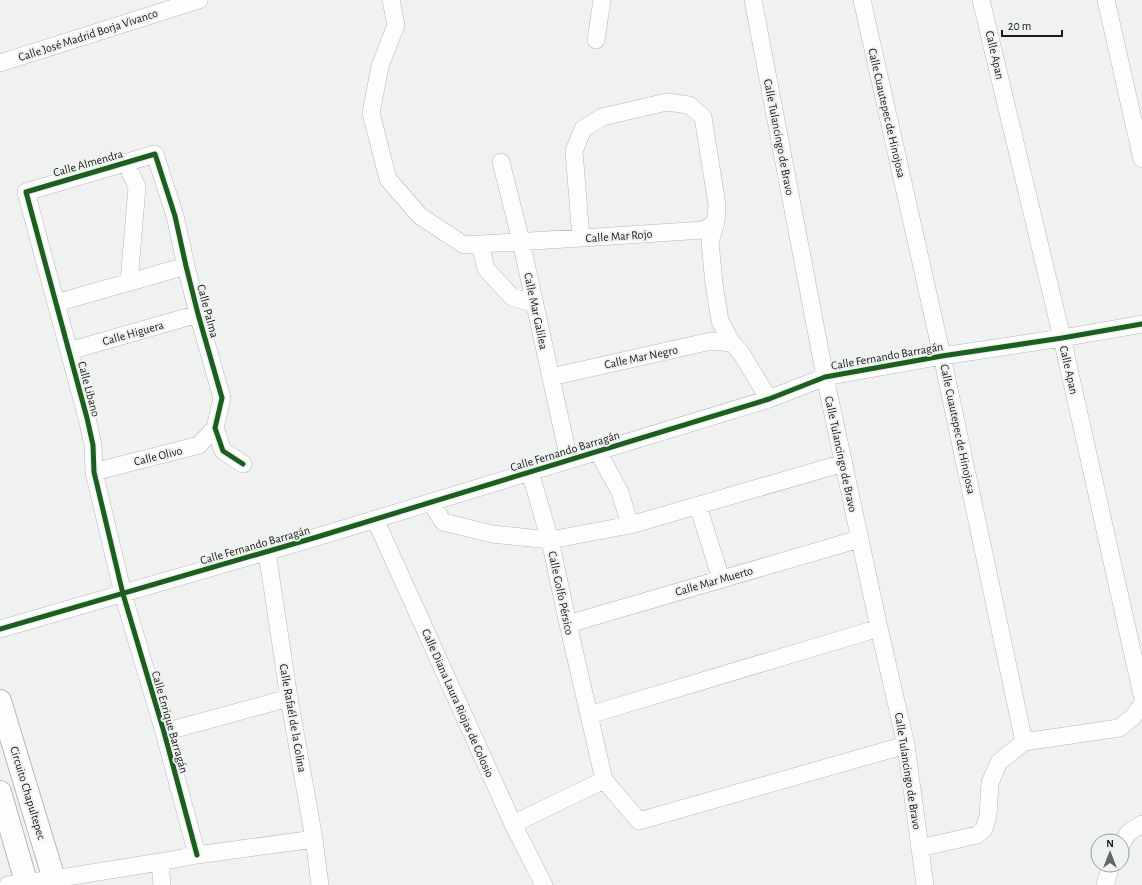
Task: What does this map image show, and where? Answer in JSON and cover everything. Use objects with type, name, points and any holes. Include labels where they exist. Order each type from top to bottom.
[{"type":"main road","name":"Circuito Chapultepec","points":[[0,701],[54,882]]},
{"type":"main road","points":[[0,792],[21,884]]},
{"type":"street","name":"Calle José Madrid Borja Vivanco","points":[[0,63],[199,0]]},
{"type":"street","name":"Calle Mar Rojo","points":[[391,0],[396,25],[380,66],[371,113],[388,179],[420,216],[464,245],[704,230],[716,222]]},
{"type":"street","points":[[596,40],[602,0]]},
{"type":"street","name":"Calle Tulancingo de Bravo","points":[[753,0],[825,377],[859,539],[906,745],[925,885]]},
{"type":"street","name":"Calle Cuautepec de Hinojosa","points":[[862,0],[942,356],[1024,742]]},
{"type":"street","name":"Calle Apan","points":[[982,0],[1062,338],[1142,695]]},
{"type":"street","points":[[1106,0],[1142,159]]},
{"type":"street","points":[[581,238],[574,151],[583,128],[602,117],[667,102],[689,105],[702,117],[717,205],[716,222],[710,242],[714,284],[720,321],[732,343],[741,353],[769,399]]},
{"type":"street","name":"Calle Almendra","points":[[26,192],[155,154]]},
{"type":"street","name":"Calle Palma","points":[[155,154],[175,216],[198,314],[222,398],[215,428]]},
{"type":"street","name":"Calle Mar Galilea","points":[[502,162],[521,241],[569,460]]},
{"type":"street","points":[[126,163],[137,187],[129,282]]},
{"type":"street","name":"Calle Libano","points":[[26,192],[93,445],[94,472],[124,594]]},
{"type":"street","points":[[480,244],[486,269],[512,297],[535,304]]},
{"type":"street","points":[[56,303],[186,266]]},
{"type":"street","name":"Calle Higuera","points":[[69,351],[198,314]]},
{"type":"street","name":"Calle Fernando Barragán","points":[[0,629],[267,552],[598,452],[769,399],[825,377],[942,356],[1142,324]]},
{"type":"street","name":"Calle Mar Negro","points":[[551,377],[711,341],[732,343]]},
{"type":"street","points":[[215,428],[223,451],[243,464]]},
{"type":"street","name":"Calle Olivo","points":[[94,472],[199,445],[215,428]]},
{"type":"street","points":[[598,452],[620,492],[630,525]]},
{"type":"street","points":[[431,502],[443,522],[492,534],[550,540],[630,525],[844,463]]},
{"type":"street","name":"Calle Golfo Pérsico","points":[[530,472],[550,540],[604,780]]},
{"type":"street","points":[[698,506],[721,579]]},
{"type":"street","name":"Calle Diana Laura Riojas de Colosio","points":[[375,519],[513,824],[544,885]]},
{"type":"street","name":"Calle Mar Muerto","points":[[568,624],[859,539]]},
{"type":"street","name":"Calle Rafaél de la Colina","points":[[267,552],[289,698],[314,839],[320,885]]},
{"type":"street","name":"Calle Enrique Barragán","points":[[124,594],[164,732],[197,855]]},
{"type":"street","points":[[589,715],[879,628]]},
{"type":"street","points":[[164,732],[289,698]]},
{"type":"street","points":[[920,848],[978,835],[984,829],[988,816],[990,783],[999,762],[1024,742],[1119,728],[1134,717],[1142,704]]},
{"type":"street","points":[[513,824],[604,780],[639,821],[906,745]]},
{"type":"street","points":[[1128,833],[1142,824]]},
{"type":"street","points":[[21,884],[54,882],[197,855],[314,839]]},
{"type":"street","points":[[160,862],[162,885]]},
{"type":"street","points":[[1105,885],[1109,873]]},
{"type":"cycle path","points":[[197,855],[164,732],[123,594],[94,472],[93,445],[87,418],[26,192],[155,154],[175,216],[198,314],[222,398],[215,428],[223,451],[243,464]]},
{"type":"cycle path","points":[[0,629],[317,537],[769,399],[825,377],[942,356],[1142,324]]}]
